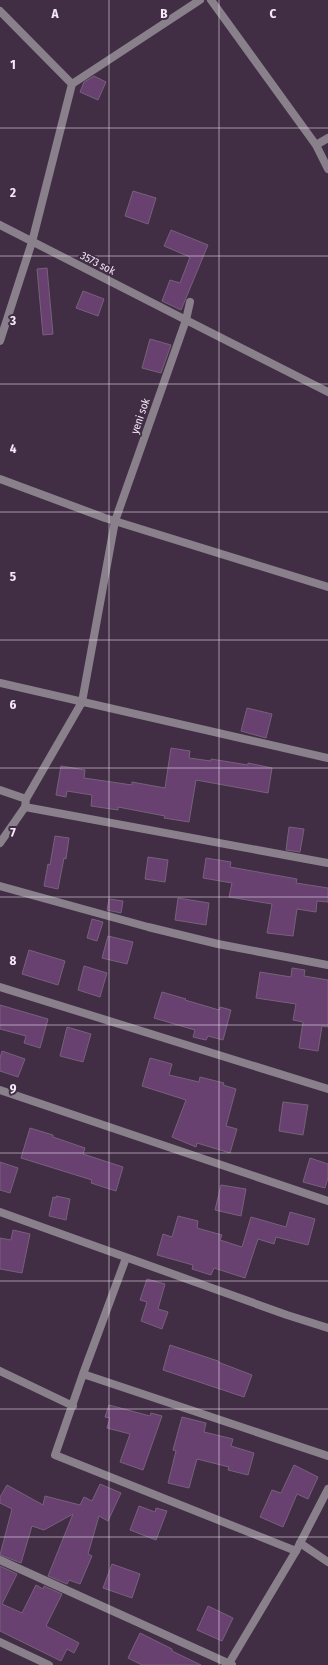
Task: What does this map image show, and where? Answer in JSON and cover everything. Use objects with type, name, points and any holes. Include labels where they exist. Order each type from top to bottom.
[{"type":"street","points":[[0,341],[32,242],[72,84],[200,0]]},
{"type":"street","points":[[211,0],[316,145],[328,169]]},
{"type":"street","points":[[0,11],[72,84]]},
{"type":"street","points":[[316,145],[328,138]]},
{"type":"street","name":"3573 sok","points":[[0,225],[328,392]]},
{"type":"street","name":"yeni sok","points":[[0,843],[26,803],[82,702],[115,521],[186,320],[190,302]]},
{"type":"street","points":[[0,479],[115,521],[328,587]]},
{"type":"street","points":[[0,683],[328,758]]},
{"type":"street","points":[[0,790],[26,803],[328,864]]},
{"type":"street","points":[[0,886],[148,927],[218,944],[328,964]]},
{"type":"street","points":[[0,987],[328,1089]]},
{"type":"street","points":[[0,1090],[328,1201]]},
{"type":"street","points":[[0,1212],[126,1258],[328,1328]]},
{"type":"street","points":[[126,1258],[55,1455],[296,1551]]},
{"type":"street","points":[[0,1371],[73,1406]]},
{"type":"street","points":[[84,1374],[328,1456]]},
{"type":"street","points":[[0,1560],[230,1664],[296,1551],[328,1489]]},
{"type":"street","points":[[300,1542],[328,1562]]},
{"type":"street","points":[[0,1642],[49,1665]]},
{"type":"building","points":[[94,76],[106,82],[98,100],[80,92],[84,82]]},
{"type":"building","points":[[133,191],[156,198],[148,224],[125,216]]},
{"type":"building","points":[[171,230],[208,245],[181,310],[162,301],[170,280],[180,283],[190,257],[164,246]]},
{"type":"building","points":[[47,268],[53,334],[43,335],[37,269]]},
{"type":"building","points":[[83,291],[104,299],[98,316],[76,308]]},
{"type":"building","points":[[150,339],[171,345],[161,373],[142,368]]},
{"type":"building","points":[[247,708],[272,714],[266,738],[241,731]]},
{"type":"building","points":[[171,748],[190,751],[189,758],[211,761],[211,759],[248,765],[248,763],[272,768],[268,793],[196,780],[189,822],[164,818],[165,816],[118,807],[118,810],[91,806],[92,795],[67,791],[66,797],[56,795],[61,766],[85,770],[84,778],[132,785],[132,782],[165,788]]},
{"type":"building","points":[[289,827],[304,829],[300,852],[286,850]]},
{"type":"building","points":[[55,836],[69,838],[66,859],[64,858],[58,889],[44,886],[48,864],[50,865]]},
{"type":"building","points":[[148,857],[168,860],[165,882],[145,879]]},
{"type":"building","points":[[206,858],[231,862],[230,867],[297,879],[296,883],[328,888],[328,902],[317,901],[316,912],[297,909],[293,936],[267,933],[272,904],[229,897],[232,883],[203,878]]},
{"type":"building","points":[[178,898],[209,903],[206,925],[175,920]]},
{"type":"building","points":[[109,899],[123,901],[121,913],[107,910]]},
{"type":"building","points":[[92,919],[103,922],[97,941],[87,938]]},
{"type":"building","points":[[108,936],[133,942],[127,964],[102,958]]},
{"type":"building","points":[[29,950],[65,961],[58,985],[22,974]]},
{"type":"building","points":[[84,966],[107,973],[100,997],[78,990]]},
{"type":"building","points":[[292,968],[305,970],[304,976],[328,980],[328,1027],[322,1026],[318,1051],[299,1048],[303,1022],[293,1020],[296,1004],[256,998],[260,972],[291,977]]},
{"type":"building","points":[[162,992],[219,1010],[220,1007],[231,1010],[223,1040],[208,1036],[206,1040],[193,1037],[195,1030],[154,1018]]},
{"type":"building","points":[[0,1005],[48,1019],[40,1048],[24,1043],[26,1036],[0,1029]]},
{"type":"building","points":[[67,1027],[91,1034],[83,1062],[60,1056]]},
{"type":"building","points":[[2,1051],[25,1059],[18,1077],[0,1071],[0,1058]]},
{"type":"building","points":[[150,1058],[172,1064],[169,1075],[199,1082],[200,1077],[224,1083],[223,1085],[236,1089],[226,1126],[237,1129],[230,1153],[197,1143],[196,1147],[172,1137],[186,1100],[142,1086]]},
{"type":"building","points":[[283,1102],[308,1105],[303,1135],[279,1131]]},
{"type":"building","points":[[30,1128],[53,1135],[53,1137],[85,1148],[83,1154],[123,1167],[116,1191],[91,1183],[92,1180],[21,1158]]},
{"type":"building","points":[[310,1158],[328,1164],[328,1178],[325,1188],[303,1182]]},
{"type":"building","points":[[0,1162],[18,1168],[10,1193],[0,1190]]},
{"type":"building","points":[[221,1185],[246,1189],[241,1216],[215,1210]]},
{"type":"building","points":[[56,1196],[70,1199],[66,1220],[49,1216],[53,1197],[56,1198]]},
{"type":"building","points":[[290,1212],[315,1219],[308,1245],[276,1237],[274,1244],[258,1239],[245,1278],[214,1268],[211,1275],[192,1269],[193,1265],[157,1255],[163,1234],[172,1237],[178,1216],[198,1221],[197,1228],[222,1235],[220,1240],[242,1247],[251,1217],[286,1227]]},
{"type":"building","points":[[13,1230],[30,1234],[22,1273],[0,1269],[0,1238],[11,1240]]},
{"type":"building","points":[[147,1279],[165,1284],[158,1309],[168,1312],[162,1329],[141,1321],[147,1302],[140,1300]]},
{"type":"building","points":[[170,1345],[218,1361],[252,1375],[244,1397],[163,1370]]},
{"type":"building","points":[[109,1405],[150,1416],[151,1413],[162,1416],[143,1470],[120,1462],[130,1434],[107,1428],[110,1418],[105,1417]]},
{"type":"building","points":[[182,1417],[206,1423],[204,1432],[233,1439],[231,1446],[254,1453],[248,1475],[228,1470],[229,1467],[197,1459],[189,1488],[168,1483],[176,1451],[173,1450]]},
{"type":"building","points":[[294,1465],[318,1477],[308,1499],[297,1494],[283,1527],[260,1517],[272,1490],[281,1493]]},
{"type":"building","points":[[100,1484],[121,1493],[108,1521],[99,1516],[88,1554],[92,1556],[80,1584],[69,1580],[67,1584],[48,1576],[73,1514],[44,1530],[32,1526],[21,1563],[0,1555],[12,1509],[0,1503],[0,1497],[7,1485],[43,1505],[45,1496],[80,1505],[84,1497],[92,1501]]},
{"type":"building","points":[[139,1506],[155,1512],[156,1508],[167,1511],[156,1540],[130,1530]]},
{"type":"building","points":[[112,1564],[140,1574],[132,1598],[103,1588]]},
{"type":"building","points":[[0,1566],[17,1574],[2,1604],[22,1613],[36,1585],[43,1589],[44,1586],[62,1594],[46,1626],[79,1643],[74,1653],[67,1649],[61,1661],[0,1631]]},
{"type":"building","points":[[208,1606],[233,1618],[222,1641],[197,1630]]},
{"type":"building","points":[[140,1633],[201,1665],[142,1665],[128,1658]]}]
